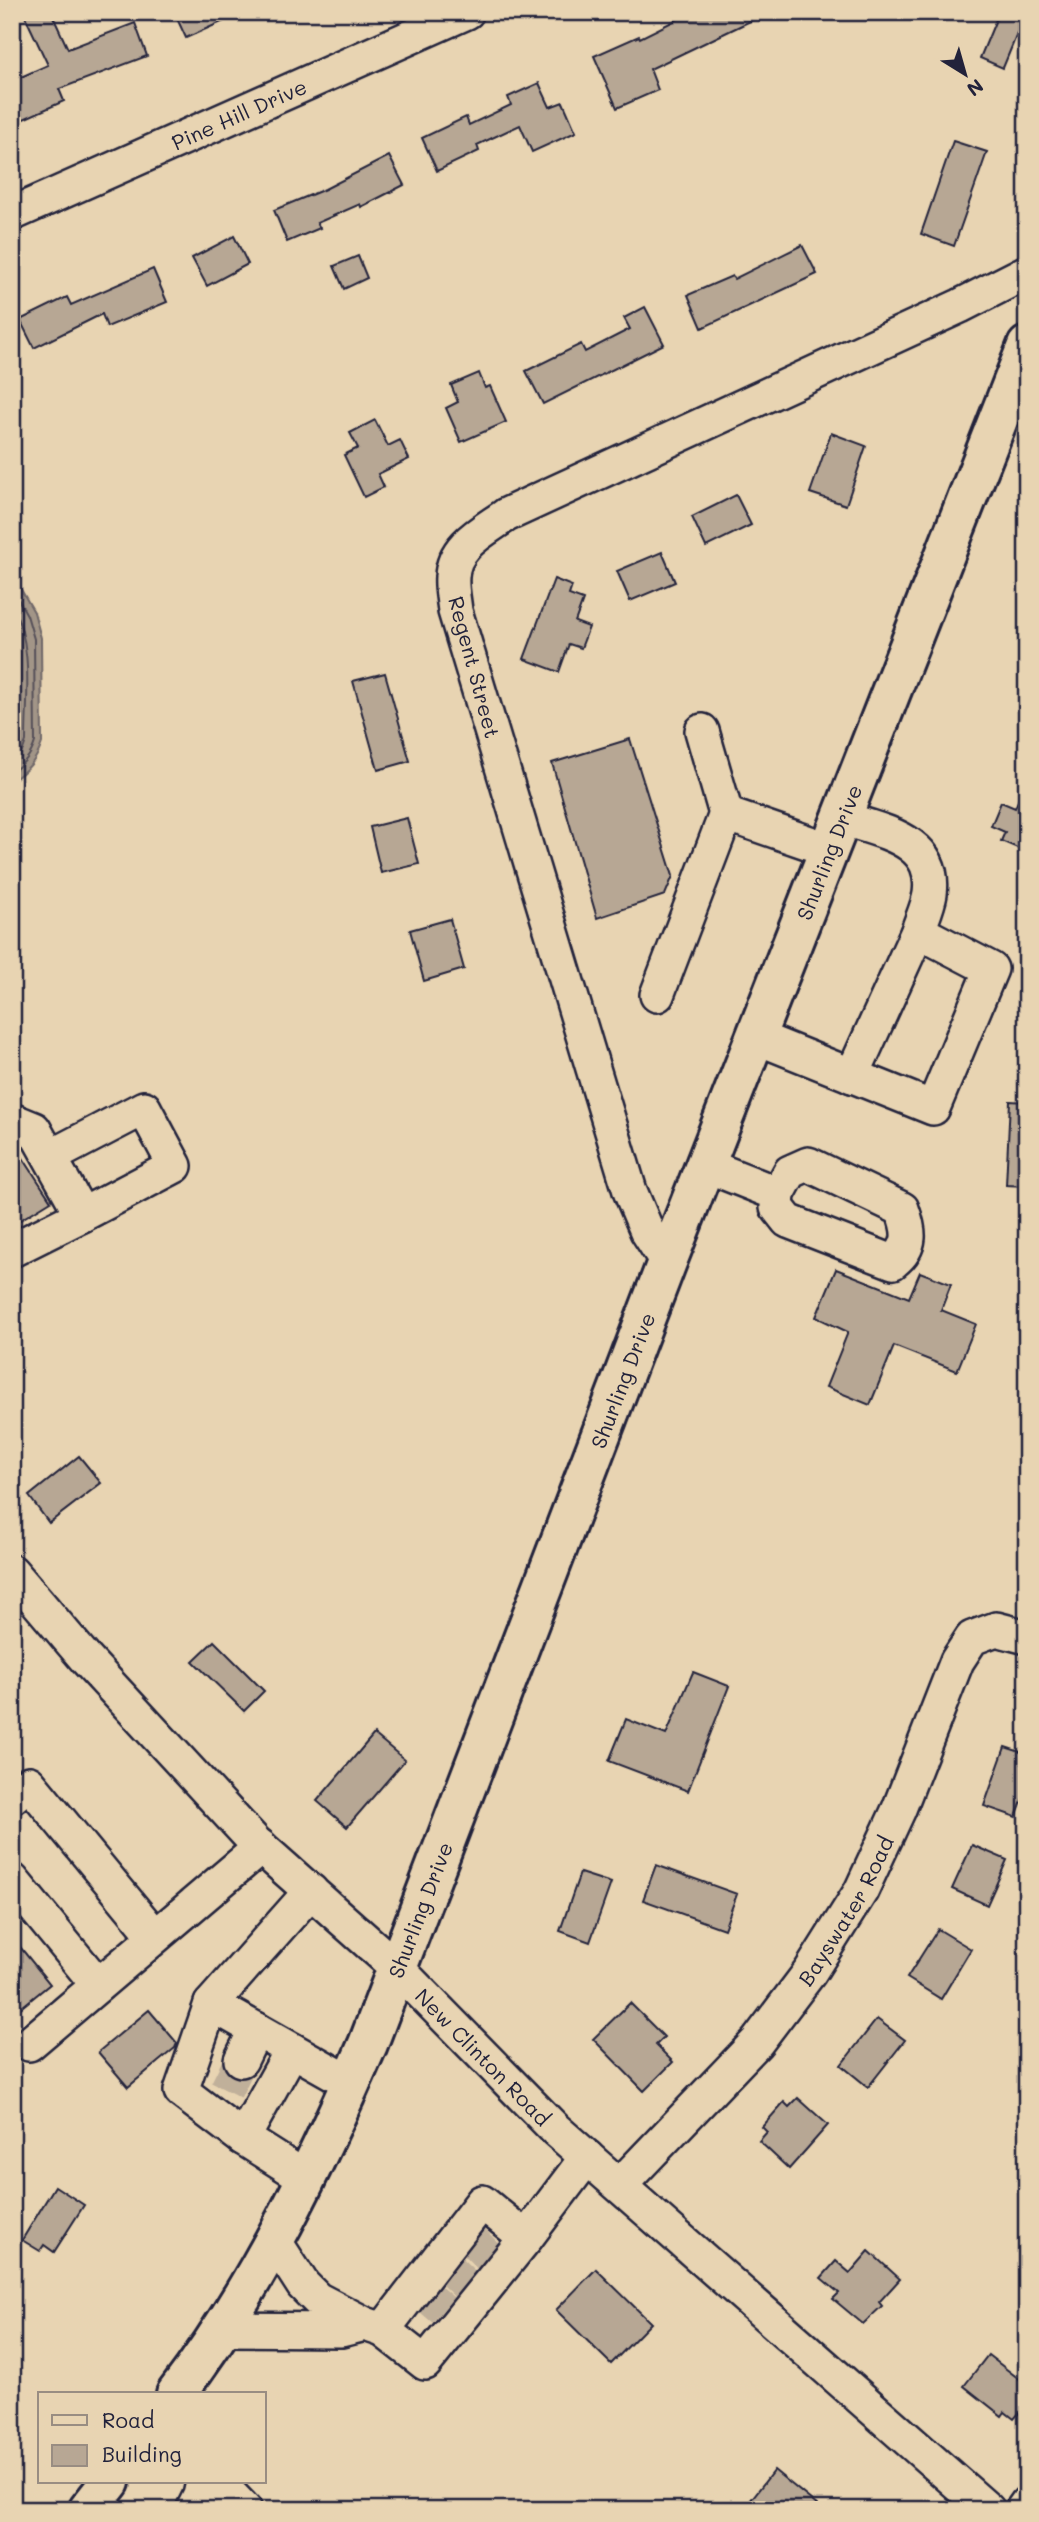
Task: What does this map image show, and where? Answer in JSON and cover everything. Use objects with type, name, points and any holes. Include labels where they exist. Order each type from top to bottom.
[{"type":"main road","name":"Shurling Drive","points":[[177,2392],[221,2329],[274,2240],[351,2083],[667,1262],[1027,346]]},
{"type":"main road","points":[[88,2510],[108,2484]]},
{"type":"street","name":"Pine Hill Drive","points":[[12,214],[467,12]]},
{"type":"street","name":"Regent Street","points":[[667,1262],[647,1231],[630,1191],[455,611],[452,576],[456,558],[467,542],[506,515],[960,306],[1027,272]]},
{"type":"street","points":[[657,995],[726,814],[702,730]]},
{"type":"street","points":[[726,814],[836,834],[901,839],[917,848],[929,866],[930,895],[918,931],[852,1076]]},
{"type":"street","points":[[756,1037],[933,1108],[990,969],[918,931]]},
{"type":"street","points":[[12,1250],[175,1166],[144,1108],[50,1157]]},
{"type":"street","points":[[12,1120],[34,1129],[82,1215]]},
{"type":"street","points":[[705,1166],[778,1194]]},
{"type":"street","name":"New Clinton Road","points":[[12,1572],[85,1658],[261,1847],[397,1968],[510,2085],[587,2157],[988,2510]]},
{"type":"street","name":"Bayswater Road","points":[[620,2185],[757,2042],[810,1972],[861,1891],[899,1809],[957,1661],[972,1638],[996,1629],[1027,1637]]},
{"type":"street","points":[[12,1797],[29,1783],[155,1936]]},
{"type":"street","points":[[29,2044],[261,1847]]},
{"type":"street","points":[[12,1880],[99,1984]]},
{"type":"street","points":[[306,2178],[243,2138],[220,2103],[181,2091],[211,2004],[311,1891]]},
{"type":"street","points":[[211,2004],[351,2083]]},
{"type":"street","points":[[241,2060],[256,2029]]},
{"type":"street","points":[[243,2138],[292,2050]]},
{"type":"street","points":[[221,2329],[341,2330],[374,2327],[435,2303],[481,2248],[526,2238],[587,2157]]},
{"type":"street","points":[[274,2240],[303,2285],[317,2299],[374,2327],[425,2362],[435,2303],[481,2248],[482,2202],[526,2238]]},
{"type":"street","points":[[192,2510],[200,2496],[203,2484]]},
{"type":"street","points":[[220,2484],[245,2510]]},
{"type":"street","points":[[1022,2510],[1027,2502]]},
{"type":"water","points":[[12,574],[34,612],[41,638],[42,743],[30,765],[12,781]]},
{"type":"building","points":[[23,12],[51,12],[68,49],[135,23],[147,56],[59,89],[64,101],[17,122],[12,111],[12,81],[48,65]]},
{"type":"building","points":[[174,12],[244,12],[186,38]]},
{"type":"building","points":[[692,12],[769,12],[650,69],[658,90],[617,108],[594,56],[639,36],[640,38]]},
{"type":"building","points":[[999,12],[1026,12],[1003,68],[980,58]]},
{"type":"building","points":[[539,83],[550,107],[563,102],[576,132],[532,152],[520,125],[477,145],[479,151],[437,171],[422,138],[466,117],[469,125],[511,105],[508,97]]},
{"type":"building","points":[[953,141],[987,152],[954,246],[921,234]]},
{"type":"building","points":[[389,156],[404,185],[361,207],[360,204],[317,223],[320,228],[287,242],[274,210],[325,189]]},
{"type":"building","points":[[234,236],[248,264],[207,286],[192,258]]},
{"type":"building","points":[[802,245],[817,274],[702,328],[688,295],[732,276],[734,279]]},
{"type":"building","points":[[358,256],[367,278],[344,289],[334,266]]},
{"type":"building","points":[[153,269],[167,302],[107,327],[102,314],[34,348],[20,320],[67,297],[71,305]]},
{"type":"building","points":[[645,307],[664,344],[543,404],[526,371],[581,344],[585,352],[630,329],[624,318]]},
{"type":"building","points":[[479,373],[485,388],[490,386],[506,422],[461,442],[446,408],[458,402],[451,385]]},
{"type":"building","points":[[375,420],[388,446],[400,440],[409,459],[378,474],[384,487],[364,497],[344,455],[358,448],[350,433]]},
{"type":"building","points":[[831,433],[866,446],[846,505],[810,493]]},
{"type":"building","points":[[736,495],[751,525],[706,547],[692,517]]},
{"type":"building","points":[[662,552],[675,582],[630,601],[617,571]]},
{"type":"building","points":[[554,579],[572,586],[569,595],[583,600],[575,622],[589,627],[581,648],[569,644],[559,672],[524,659]]},
{"type":"building","points":[[385,673],[410,761],[378,770],[353,681]]},
{"type":"building","points":[[630,739],[673,876],[665,895],[597,918],[552,763]]},
{"type":"building","points":[[1027,780],[1027,852],[1001,841],[1005,832],[991,826],[1001,802],[1015,808]]},
{"type":"building","points":[[407,818],[419,864],[381,873],[370,827]]},
{"type":"building","points":[[450,919],[464,969],[424,981],[410,930]]},
{"type":"building","points":[[1010,1101],[1027,1102],[1027,1186],[1006,1185]]},
{"type":"building","points":[[12,1141],[51,1201],[12,1225]]},
{"type":"building","points":[[836,1269],[909,1298],[920,1272],[951,1284],[941,1310],[976,1324],[957,1371],[894,1346],[870,1405],[826,1387],[848,1332],[816,1317]]},
{"type":"building","points":[[79,1456],[101,1483],[49,1523],[29,1496]]},
{"type":"building","points":[[214,1641],[264,1691],[244,1711],[193,1661]]},
{"type":"building","points":[[693,1672],[729,1686],[688,1791],[609,1761],[626,1719],[666,1735]]},
{"type":"building","points":[[374,1734],[405,1760],[347,1827],[317,1801]]},
{"type":"building","points":[[1005,1747],[1027,1754],[1027,1787],[1016,1817],[984,1806]]},
{"type":"building","points":[[972,1845],[1007,1860],[987,1905],[952,1889]]},
{"type":"building","points":[[656,1865],[737,1894],[724,1929],[643,1900]]},
{"type":"building","points":[[580,1873],[611,1883],[590,1942],[560,1931]]},
{"type":"building","points":[[938,1929],[971,1949],[941,1999],[907,1978]]},
{"type":"building","points":[[12,1937],[50,1984],[12,2015]]},
{"type":"building","points":[[630,2003],[664,2037],[656,2045],[673,2062],[644,2091],[593,2039]]},
{"type":"building","points":[[149,2010],[177,2043],[175,2048],[128,2087],[98,2052]]},
{"type":"building","points":[[877,2019],[905,2040],[868,2087],[841,2065]]},
{"type":"building","points":[[798,2098],[828,2125],[789,2169],[759,2141],[767,2132],[762,2127],[784,2102],[789,2107]]},
{"type":"building","points":[[55,2186],[84,2205],[54,2252],[44,2245],[40,2251],[22,2240]]},
{"type":"building","points":[[869,2251],[900,2279],[879,2302],[882,2306],[863,2324],[833,2299],[839,2293],[821,2278],[836,2261],[850,2273]]},
{"type":"building","points":[[596,2269],[651,2323],[611,2364],[556,2310]]},
{"type":"building","points":[[988,2355],[1027,2385],[1027,2404],[1014,2419],[1005,2412],[1002,2416],[964,2386]]},
{"type":"building","points":[[774,2470],[823,2510],[743,2510]]},
{"type":"tunnel","points":[[226,2090],[241,2060]]},
{"type":"tunnel","points":[[469,2237],[490,2258]]},
{"type":"tunnel","points":[[446,2266],[466,2285]]},
{"type":"tunnel","points":[[423,2293],[443,2310]]}]
